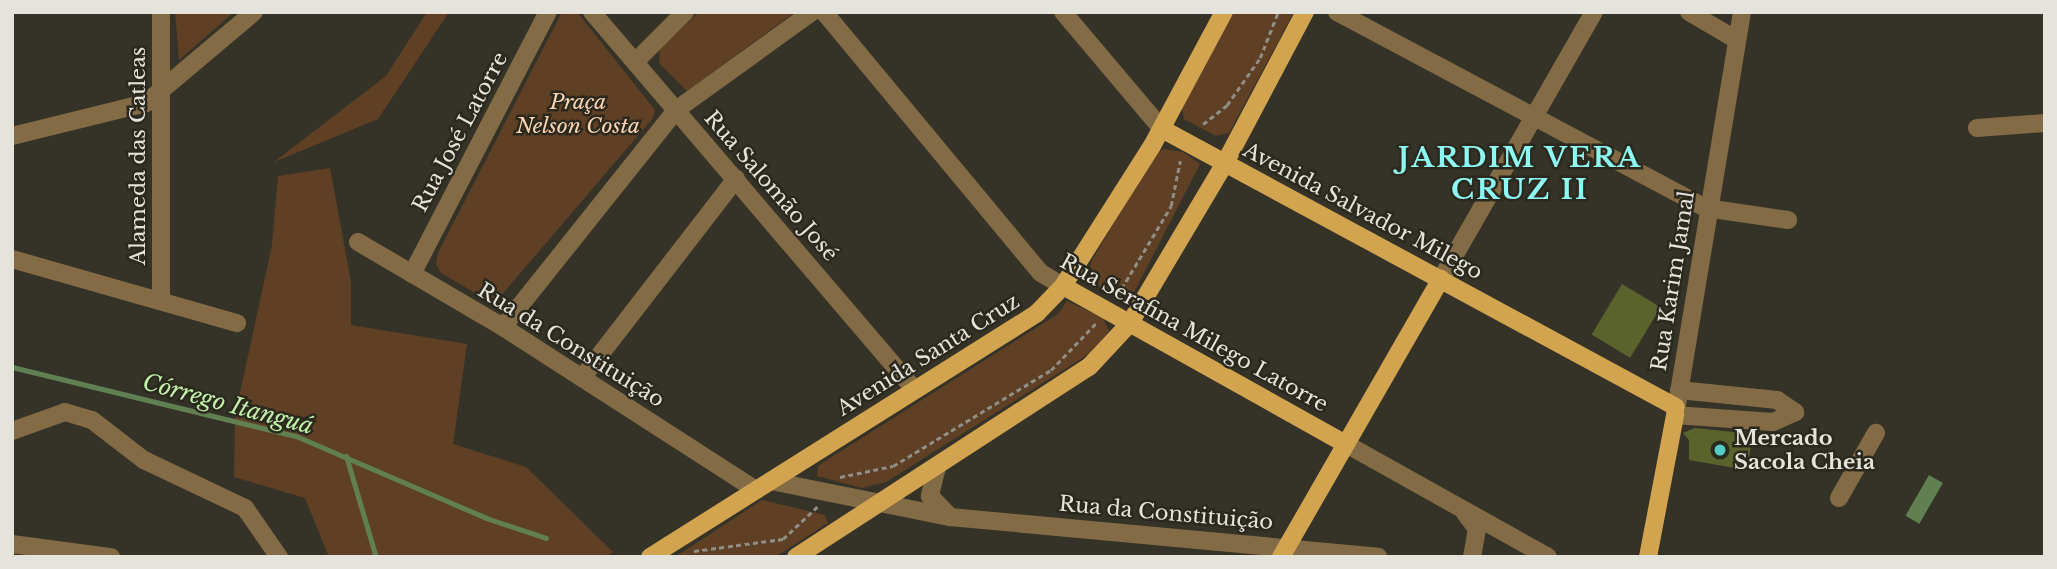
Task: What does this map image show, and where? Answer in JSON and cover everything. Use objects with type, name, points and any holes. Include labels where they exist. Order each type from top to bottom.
[{"type":"main road","name":"Avenida Santa Cruz","points":[[650,557],[1037,313],[1063,286],[1162,129],[1224,12]]},
{"type":"main road","points":[[796,557],[1089,367],[1130,323],[1225,163],[1305,12]]},
{"type":"main road","name":"Avenida Salvador Milego","points":[[1162,129],[1677,404]]},
{"type":"main road","points":[[1284,551],[1441,279]]},
{"type":"main road","name":"Rua Serafina Milego Latorre","points":[[1063,286],[1346,444]]},
{"type":"main road","name":"Rua Karim Jamal","points":[[1648,557],[1677,404]]},
{"type":"street","name":"Alameda das Catleas","points":[[161,12],[161,300]]},
{"type":"street","points":[[12,136],[146,103],[254,12]]},
{"type":"street","name":"Rua José Latorre","points":[[412,274],[548,12]]},
{"type":"street","name":"Rua Salomão José","points":[[592,12],[915,390]]},
{"type":"street","points":[[635,62],[685,12]]},
{"type":"street","points":[[503,327],[676,110],[812,12]]},
{"type":"street","name":"Rua Serafina Milego Latorre","points":[[824,12],[1041,273],[1063,286]]},
{"type":"street","name":"Avenida Salvador Milego","points":[[1063,12],[1162,129]]},
{"type":"street","points":[[1337,12],[1532,120],[1706,208],[1788,220]]},
{"type":"street","points":[[1441,279],[1594,12]]},
{"type":"street","points":[[1689,12],[1735,39]]},
{"type":"street","name":"Rua Karim Jamal","points":[[1677,404],[1706,208],[1742,12]]},
{"type":"street","points":[[1977,128],[2045,123]]},
{"type":"street","points":[[582,378],[736,179]]},
{"type":"street","name":"Rua da Constituição","points":[[358,243],[503,327],[582,378],[763,486],[950,517],[1284,551],[1378,557]]},
{"type":"street","points":[[12,259],[237,323]]},
{"type":"street","points":[[1777,400],[1795,412],[1773,422],[1677,404],[1777,400]]},
{"type":"street","points":[[12,431],[65,412],[92,421],[145,460],[245,508],[278,557]]},
{"type":"street","points":[[1839,498],[1876,433]]},
{"type":"street","name":"Rua Serafina Milego Latorre","points":[[1346,444],[1548,557]]},
{"type":"street","points":[[937,467],[930,496],[950,517]]},
{"type":"street","points":[[1462,509],[1477,529],[1472,557]]},
{"type":"street","points":[[12,544],[111,557]]},
{"type":"path","points":[[1203,124],[1227,105],[1260,58],[1278,12]]},
{"type":"path","points":[[691,551],[783,539],[826,495],[838,478],[893,466],[1051,370],[1084,341],[1171,206],[1181,161]]},
{"type":"green space","points":[[175,12],[234,12],[179,60]]},
{"type":"green space","points":[[427,12],[449,12],[378,119],[274,162],[386,76]]},
{"type":"green space","name":"Praça Nelson Costa","points":[[562,12],[577,12],[655,110],[653,118],[494,304],[441,273],[436,264],[438,253]]},
{"type":"green space","points":[[699,12],[795,12],[687,91],[659,63],[660,49]]},
{"type":"green space","points":[[1232,12],[1294,12],[1229,133],[1216,136],[1184,119],[1181,102]]},
{"type":"green space","points":[[1164,149],[1183,152],[1200,164],[1129,302],[1089,278],[1091,262],[1154,155]]},
{"type":"green space","points":[[330,168],[351,282],[351,325],[467,344],[453,444],[526,467],[613,552],[606,557],[329,557],[305,498],[234,477],[235,416],[272,245],[278,176]]},
{"type":"green space","points":[[1067,301],[1103,318],[1109,331],[1092,352],[886,482],[862,488],[817,476],[818,466],[1058,314]]},
{"type":"green space","points":[[762,500],[825,515],[828,523],[775,557],[675,557]]},
{"type":"shaded area","points":[[1929,475],[1943,483],[1919,524],[1906,516]]},
{"type":"building","points":[[1622,284],[1661,307],[1630,358],[1592,335]]},
{"type":"building","name":"Mercado Sacola Cheia","points":[[1695,428],[1753,434],[1747,470],[1689,460],[1689,440],[1683,433]]},
{"type":"waterway","name":"Córrego Itanguá","points":[[12,367],[296,436],[486,518],[546,538]]},
{"type":"waterway","points":[[346,456],[376,557]]},
{"type":"place","name":"Mercado Sacola Cheia","points":[[1720,450]]},
{"type":"district","name":"JARDIM VERA CRUZ II","points":[[1520,174]]}]
